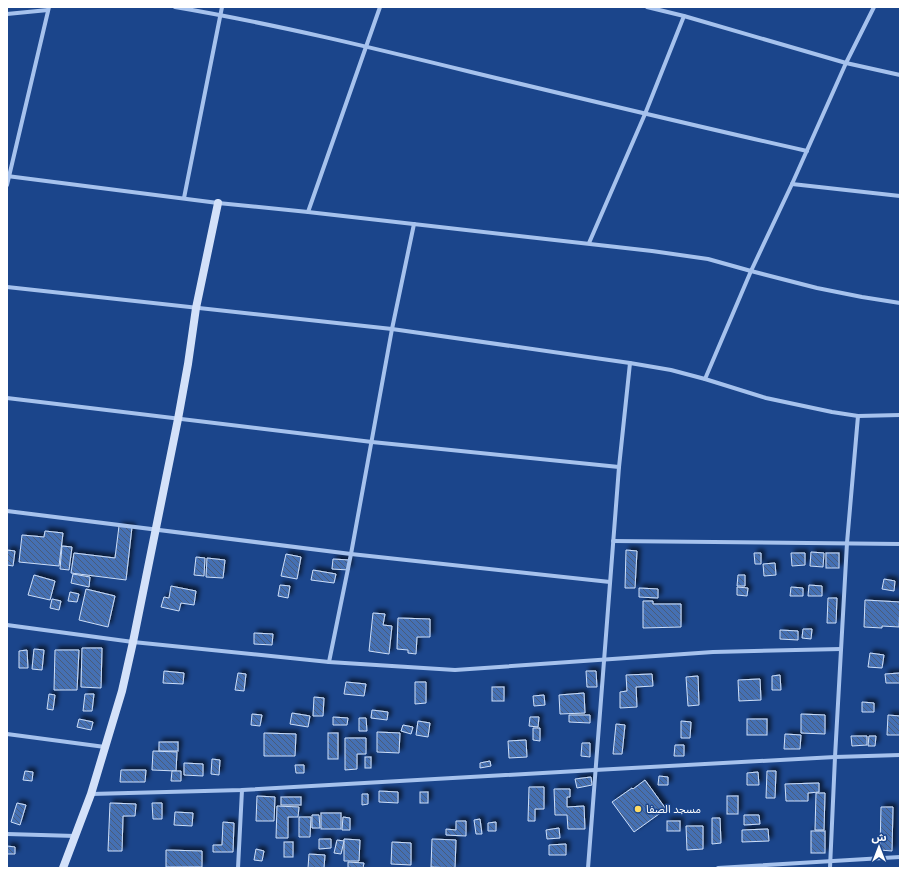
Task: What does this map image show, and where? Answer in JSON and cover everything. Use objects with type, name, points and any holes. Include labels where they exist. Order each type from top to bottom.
[{"type":"street","points":[[175,7],[220,14],[366,47],[807,152]]},
{"type":"street","points":[[184,198],[222,7]]},
{"type":"street","points":[[308,212],[380,7]]},
{"type":"street","points":[[647,7],[684,16],[846,63],[900,75]]},
{"type":"street","points":[[705,379],[751,270],[807,152],[846,63],[874,7]]},
{"type":"street","points":[[7,14],[49,9],[7,185]]},
{"type":"street","points":[[589,243],[645,114],[684,16]]},
{"type":"street","points":[[8,176],[218,203],[589,243],[708,258],[817,288],[900,303]]},
{"type":"street","points":[[792,184],[900,196]]},
{"type":"street","points":[[63,868],[91,794],[122,691],[178,419],[196,308],[218,203]]},
{"type":"street","points":[[329,662],[351,554],[392,329],[414,224]]},
{"type":"street","points":[[7,287],[392,329],[630,363],[671,370],[766,398],[832,412],[858,416],[900,415]]},
{"type":"street","points":[[588,868],[618,467],[630,363]]},
{"type":"street","points":[[7,398],[372,442],[618,467]]},
{"type":"street","points":[[830,868],[847,543],[858,416]]},
{"type":"street","points":[[7,511],[351,554],[610,582]]},
{"type":"street","points":[[613,541],[900,544]]},
{"type":"street","points":[[7,624],[133,642],[329,662],[455,670],[713,652],[841,648]]},
{"type":"street","points":[[7,734],[106,747]]},
{"type":"street","points":[[91,794],[242,790],[835,757],[900,755]]},
{"type":"street","points":[[238,868],[242,790]]},
{"type":"street","points":[[7,834],[75,836]]},
{"type":"street","points":[[718,868],[900,857]]},
{"type":"building","points":[[119,526],[132,527],[126,580],[71,573],[74,553],[115,558]]},
{"type":"building","points":[[45,531],[63,533],[59,566],[19,562],[22,535],[44,537]]},
{"type":"building","points":[[62,546],[72,547],[69,570],[60,569]]},
{"type":"building","points":[[7,550],[15,551],[13,566],[7,565]]},
{"type":"building","points":[[626,550],[637,551],[635,588],[625,588]]},
{"type":"building","points":[[811,552],[824,553],[823,567],[810,566]]},
{"type":"building","points":[[754,553],[761,553],[761,564],[755,564]]},
{"type":"building","points":[[791,553],[805,553],[805,565],[792,566]]},
{"type":"building","points":[[826,553],[839,553],[839,568],[826,568]]},
{"type":"building","points":[[286,554],[301,557],[297,579],[281,576]]},
{"type":"building","points":[[196,557],[205,558],[204,576],[194,575]]},
{"type":"building","points":[[207,558],[225,560],[223,578],[206,577]]},
{"type":"building","points":[[333,559],[349,560],[349,570],[332,569]]},
{"type":"building","points":[[775,563],[776,575],[764,576],[763,564]]},
{"type":"building","points":[[313,570],[336,574],[334,583],[311,580]]},
{"type":"building","points":[[73,574],[90,577],[89,587],[71,583]]},
{"type":"building","points":[[34,575],[55,581],[50,600],[28,595]]},
{"type":"building","points":[[738,575],[745,575],[745,586],[737,586]]},
{"type":"building","points":[[884,579],[895,581],[894,591],[882,589]]},
{"type":"building","points":[[280,585],[290,586],[288,598],[278,596]]},
{"type":"building","points":[[809,585],[822,586],[822,596],[808,596]]},
{"type":"building","points":[[171,586],[196,591],[194,605],[181,603],[179,611],[161,607],[164,597],[169,598]]},
{"type":"building","points":[[737,587],[748,588],[747,596],[737,595]]},
{"type":"building","points":[[791,587],[803,588],[803,596],[790,596]]},
{"type":"building","points":[[639,588],[658,589],[658,598],[639,597]]},
{"type":"building","points":[[86,589],[115,596],[108,627],[79,620]]},
{"type":"building","points":[[70,592],[79,594],[77,602],[68,601]]},
{"type":"building","points":[[828,598],[837,598],[836,623],[827,623]]},
{"type":"building","points":[[52,599],[61,601],[59,610],[50,608]]},
{"type":"building","points":[[865,600],[900,602],[899,627],[864,627]]},
{"type":"building","points":[[643,601],[653,601],[653,604],[681,604],[681,627],[643,628]]},
{"type":"building","points":[[373,613],[385,614],[383,625],[392,626],[389,654],[369,651]]},
{"type":"building","points":[[398,618],[430,619],[430,637],[417,637],[416,654],[408,653],[408,650],[397,649]]},
{"type":"building","points":[[803,629],[812,629],[811,639],[802,638]]},
{"type":"building","points":[[780,630],[798,631],[798,640],[780,639]]},
{"type":"building","points":[[254,633],[273,634],[272,645],[254,644]]},
{"type":"building","points":[[82,648],[102,648],[101,688],[81,687]]},
{"type":"building","points":[[34,649],[44,650],[42,670],[32,669]]},
{"type":"building","points":[[27,650],[28,668],[19,668],[19,651]]},
{"type":"building","points":[[55,650],[79,650],[77,690],[54,690]]},
{"type":"building","points":[[870,653],[884,655],[882,668],[868,667]]},
{"type":"building","points":[[164,671],[184,673],[183,684],[163,683]]},
{"type":"building","points":[[586,671],[596,671],[597,687],[587,687]]},
{"type":"building","points":[[238,673],[246,674],[244,691],[235,690]]},
{"type":"building","points":[[900,673],[900,683],[886,683],[885,674]]},
{"type":"building","points":[[652,674],[653,686],[636,687],[637,707],[620,708],[620,692],[627,691],[626,675]]},
{"type":"building","points":[[780,675],[781,690],[772,690],[772,676]]},
{"type":"building","points":[[698,676],[699,705],[688,706],[686,677]]},
{"type":"building","points":[[760,679],[761,700],[739,701],[738,680]]},
{"type":"building","points":[[346,682],[366,684],[364,696],[344,694]]},
{"type":"building","points":[[415,682],[426,682],[426,703],[415,704]]},
{"type":"building","points":[[492,687],[504,687],[504,701],[492,701]]},
{"type":"building","points":[[584,693],[585,713],[560,714],[559,695]]},
{"type":"building","points":[[49,694],[55,695],[53,710],[47,709]]},
{"type":"building","points":[[85,694],[94,694],[92,711],[83,711]]},
{"type":"building","points":[[544,695],[545,705],[534,706],[533,696]]},
{"type":"building","points":[[314,697],[324,698],[323,716],[313,716]]},
{"type":"building","points":[[862,702],[874,703],[874,712],[862,712]]},
{"type":"building","points":[[372,710],[388,712],[387,720],[371,718]]},
{"type":"building","points":[[292,713],[310,716],[308,727],[290,724]]},
{"type":"building","points":[[252,714],[262,715],[260,726],[251,725]]},
{"type":"building","points":[[801,714],[825,715],[825,734],[801,733]]},
{"type":"building","points":[[569,715],[590,715],[590,723],[569,722]]},
{"type":"building","points":[[888,715],[900,716],[900,735],[887,735]]},
{"type":"building","points":[[333,717],[348,718],[347,725],[333,725]]},
{"type":"building","points":[[530,717],[539,717],[538,727],[529,726]]},
{"type":"building","points":[[359,718],[366,718],[367,731],[359,731]]},
{"type":"building","points":[[79,719],[93,722],[91,730],[77,727]]},
{"type":"building","points":[[747,719],[767,719],[767,735],[747,735]]},
{"type":"building","points":[[418,721],[430,723],[428,737],[416,735]]},
{"type":"building","points":[[681,721],[691,722],[690,738],[681,738]]},
{"type":"building","points":[[616,724],[625,725],[622,754],[613,754]]},
{"type":"building","points":[[403,725],[413,727],[411,734],[401,731]]},
{"type":"building","points":[[533,728],[540,728],[540,741],[533,740]]},
{"type":"building","points":[[377,732],[400,733],[399,753],[377,752]]},
{"type":"building","points":[[264,733],[296,734],[295,756],[264,756]]},
{"type":"building","points":[[328,733],[338,733],[338,759],[328,759]]},
{"type":"building","points":[[785,734],[801,735],[800,749],[784,749]]},
{"type":"building","points":[[851,736],[867,736],[867,745],[852,746]]},
{"type":"building","points":[[869,736],[876,736],[875,746],[868,746]]},
{"type":"building","points":[[345,738],[366,738],[366,754],[357,754],[357,769],[345,770]]},
{"type":"building","points":[[526,740],[527,757],[509,758],[508,741]]},
{"type":"building","points":[[159,742],[178,742],[178,751],[159,751]]},
{"type":"building","points":[[582,743],[590,743],[590,757],[581,756]]},
{"type":"building","points":[[675,745],[684,745],[684,756],[674,756]]},
{"type":"building","points":[[153,751],[177,752],[176,771],[152,770]]},
{"type":"building","points":[[365,757],[371,757],[371,768],[365,768]]},
{"type":"building","points":[[212,759],[220,760],[219,775],[211,774]]},
{"type":"building","points":[[490,761],[491,766],[480,768],[480,763]]},
{"type":"building","points":[[184,763],[203,764],[203,776],[184,775]]},
{"type":"building","points":[[295,765],[304,765],[304,773],[296,773]]},
{"type":"building","points":[[121,770],[146,770],[145,782],[120,782]]},
{"type":"building","points":[[25,771],[33,772],[32,781],[23,780]]},
{"type":"building","points":[[172,771],[181,771],[181,781],[171,781]]},
{"type":"building","points":[[767,771],[776,771],[775,798],[766,798]]},
{"type":"building","points":[[758,772],[759,785],[747,785],[747,773]]},
{"type":"building","points":[[659,776],[668,777],[668,785],[658,785]]},
{"type":"building","points":[[591,777],[592,785],[577,788],[575,779]]},
{"type":"building","points":[[645,780],[666,809],[634,832],[612,802]]},
{"type":"building","points":[[819,783],[819,792],[808,793],[808,801],[786,801],[785,784]]},
{"type":"building","points":[[529,787],[544,787],[544,809],[535,809],[535,821],[528,821]]},
{"type":"building","points":[[554,789],[570,789],[570,797],[567,797],[567,807],[584,806],[585,829],[568,829],[567,815],[555,815]]},
{"type":"building","points":[[379,791],[398,792],[398,803],[379,802]]},
{"type":"building","points":[[420,792],[428,792],[428,803],[420,803]]},
{"type":"building","points":[[816,793],[825,793],[824,830],[815,830]]},
{"type":"building","points":[[362,794],[368,794],[368,804],[362,805]]},
{"type":"building","points":[[257,796],[275,797],[274,821],[256,821]]},
{"type":"building","points":[[727,796],[738,796],[738,814],[727,814]]},
{"type":"building","points":[[281,797],[301,797],[301,805],[281,805]]},
{"type":"building","points":[[17,803],[26,805],[20,825],[11,822]]},
{"type":"building","points":[[110,803],[136,804],[135,816],[123,816],[122,851],[108,851]]},
{"type":"building","points":[[152,803],[162,803],[162,819],[153,819]]},
{"type":"building","points":[[277,806],[299,807],[298,817],[288,817],[288,838],[276,838]]},
{"type":"building","points":[[881,807],[893,807],[892,851],[880,850]]},
{"type":"building","points":[[175,812],[193,813],[192,826],[174,825]]},
{"type":"building","points":[[321,813],[341,813],[341,829],[321,829]]},
{"type":"building","points":[[312,815],[319,815],[320,828],[312,828]]},
{"type":"building","points":[[744,815],[759,815],[760,824],[744,825]]},
{"type":"building","points":[[299,817],[311,817],[310,837],[299,837]]},
{"type":"building","points":[[343,817],[350,818],[350,830],[342,830]]},
{"type":"building","points":[[712,818],[720,818],[721,843],[712,844]]},
{"type":"building","points":[[480,819],[482,834],[476,834],[474,820]]},
{"type":"building","points":[[456,821],[466,821],[466,836],[446,835],[446,829],[456,830]]},
{"type":"building","points":[[667,821],[680,821],[680,831],[667,831]]},
{"type":"building","points":[[223,822],[234,823],[233,852],[213,852],[213,845],[222,845]]},
{"type":"building","points":[[496,822],[496,831],[488,831],[488,823]]},
{"type":"building","points":[[686,826],[703,826],[703,849],[687,850]]},
{"type":"building","points":[[559,828],[560,838],[547,839],[546,830]]},
{"type":"building","points":[[768,829],[769,841],[742,842],[742,830]]},
{"type":"building","points":[[811,831],[825,831],[825,853],[811,853]]},
{"type":"building","points":[[319,839],[331,839],[331,848],[319,849]]},
{"type":"building","points":[[344,839],[360,840],[359,861],[344,861]]},
{"type":"building","points":[[432,839],[456,840],[455,868],[431,867]]},
{"type":"building","points":[[337,840],[344,841],[341,854],[334,853]]},
{"type":"building","points":[[284,842],[293,842],[293,857],[284,857]]},
{"type":"building","points":[[392,842],[411,843],[411,865],[391,864]]},
{"type":"building","points":[[566,844],[566,855],[549,855],[549,845]]},
{"type":"building","points":[[7,846],[15,847],[15,854],[7,854]]},
{"type":"building","points":[[256,849],[264,851],[262,861],[254,860]]},
{"type":"building","points":[[166,850],[202,851],[202,867],[166,867]]},
{"type":"building","points":[[309,854],[325,855],[324,868],[308,868]]},
{"type":"building","points":[[348,862],[364,863],[363,868],[348,868]]},
{"type":"place","name":"مسجد الصفا","points":[[638,809]]}]
